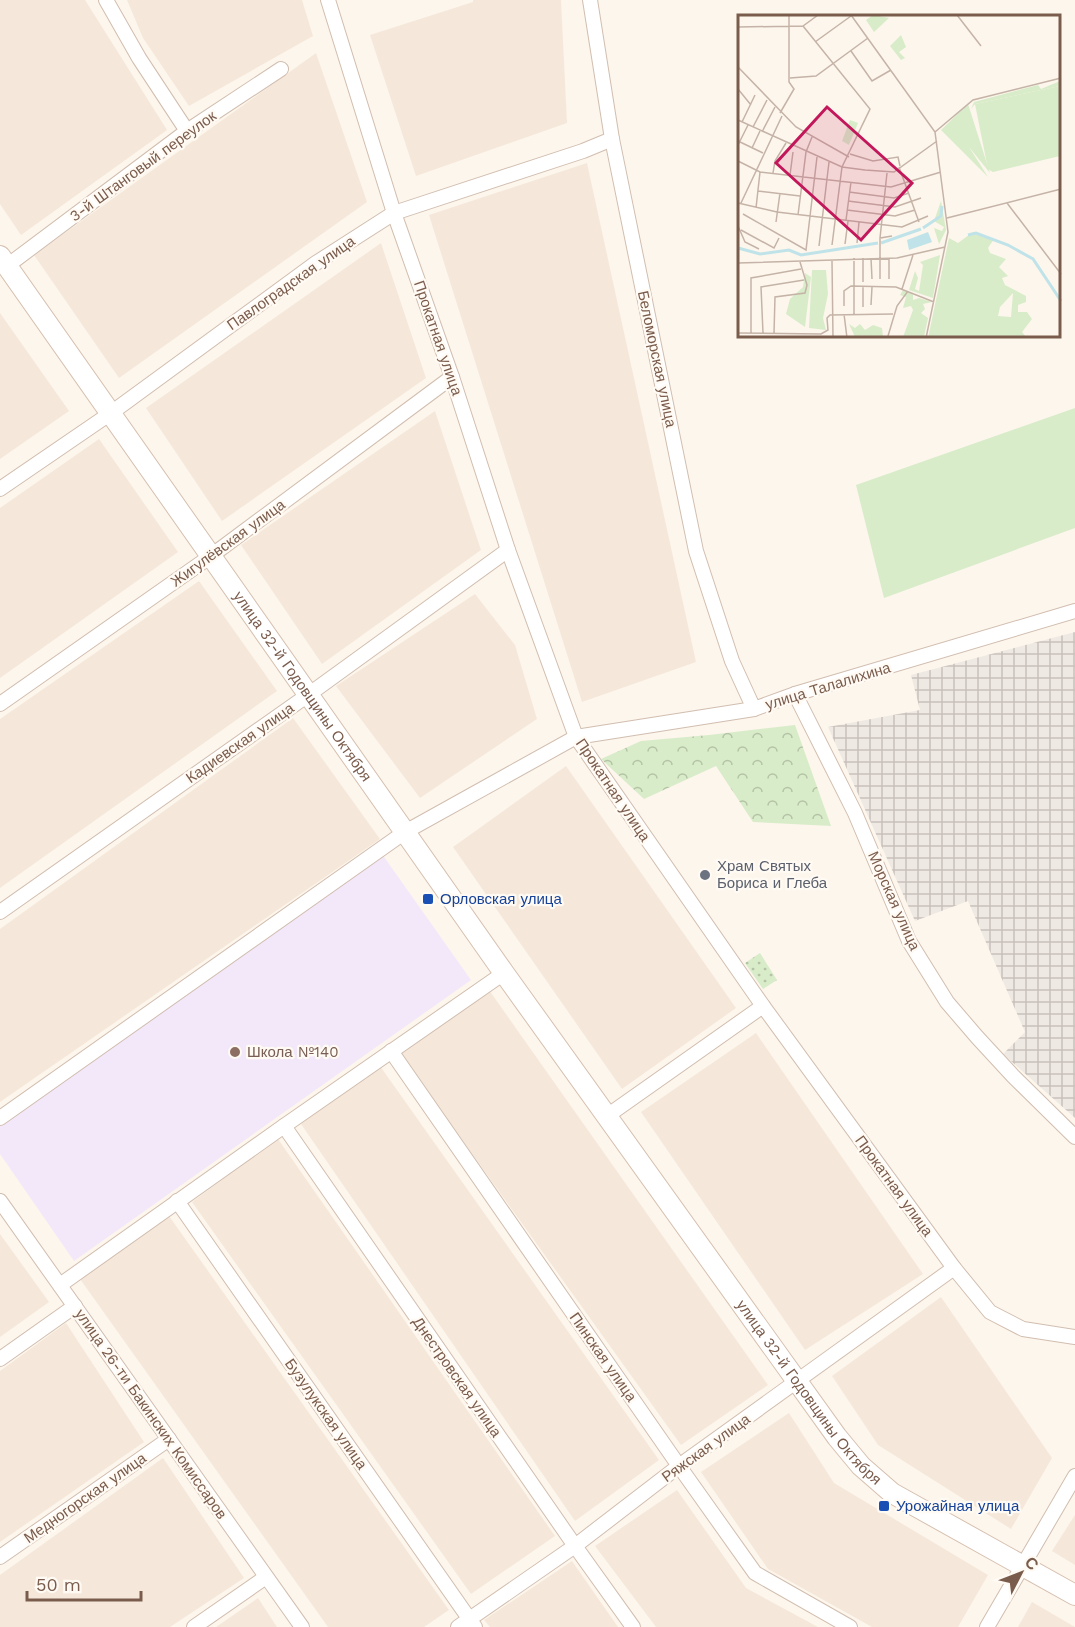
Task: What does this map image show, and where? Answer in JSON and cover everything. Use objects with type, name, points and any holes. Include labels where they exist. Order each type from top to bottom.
[{"type":"main road","name":"улица 32-й Годовщины Октября","points":[[4,261],[504,973],[797,1383],[861,1466],[892,1493],[1075,1595]]},
{"type":"street","points":[[106,0],[139,58],[187,131]]},
{"type":"street","name":"Прокатная улица","points":[[328,0],[394,213],[452,377],[508,550],[576,737],[763,1006],[954,1268],[990,1312],[1023,1329],[1075,1337]]},
{"type":"street","name":"Беломорская улица","points":[[590,0],[612,139],[696,551],[732,661],[754,709]]},
{"type":"street","name":"3-й Штанговый переулок","points":[[4,261],[187,131],[281,69]]},
{"type":"street","name":"Павлоградская улица","points":[[0,489],[111,413],[316,263],[394,213],[583,151],[612,139]]},
{"type":"street","name":"Жигулёвская улица","points":[[0,704],[211,556],[452,377]]},
{"type":"street","name":"Кадиевская улица","points":[[0,912],[308,695],[508,550]]},
{"type":"street","name":"улица Талалихина","points":[[576,737],[754,709],[795,694],[1075,611]]},
{"type":"street","name":"Морская улица","points":[[795,694],[855,813],[909,941],[947,1002],[1013,1076],[1075,1137]]},
{"type":"street","points":[[0,1118],[405,832],[576,737]]},
{"type":"street","points":[[60,1285],[504,973]]},
{"type":"street","points":[[607,1116],[763,1006]]},
{"type":"street","name":"Пинская улица","points":[[391,1051],[755,1573],[850,1627]]},
{"type":"street","name":"Днестровская улица","points":[[284,1126],[633,1627]]},
{"type":"street","name":"улица 26-ти Бакинских Комиссаров","points":[[0,1201],[302,1627]]},
{"type":"street","name":"Бузулукская улица","points":[[177,1201],[468,1624]]},
{"type":"street","name":"Ряжская улица","points":[[468,1624],[679,1466],[954,1268]]},
{"type":"street","points":[[0,1359],[75,1306]]},
{"type":"street","name":"Медногорская улица","points":[[0,1557],[169,1439]]},
{"type":"street","points":[[987,1627],[1075,1476]]},
{"type":"street","points":[[194,1627],[266,1577]]},
{"type":"shaded area","points":[[0,0],[85,0],[167,130],[21,235],[0,204]]},
{"type":"shaded area","points":[[127,0],[302,0],[313,36],[189,106],[143,38]]},
{"type":"shaded area","points":[[473,0],[561,0],[567,123],[416,176],[370,35],[473,2]]},
{"type":"shaded area","points":[[316,53],[367,202],[119,378],[34,255]]},
{"type":"shaded area","points":[[587,163],[696,662],[582,702],[429,215]]},
{"type":"shaded area","points":[[381,243],[426,378],[222,521],[146,408]]},
{"type":"shaded area","points":[[0,313],[69,411],[0,459]]},
{"type":"shaded area","points":[[435,411],[481,550],[322,664],[241,545]]},
{"type":"shaded area","points":[[99,439],[178,552],[0,678],[0,508]]},
{"type":"shaded area","points":[[199,581],[277,691],[0,888],[0,719]]},
{"type":"shaded area","points":[[475,594],[515,645],[537,719],[420,798],[336,686]]},
{"type":"shaded area","points":[[1075,632],[1075,1118],[1003,1054],[1025,1032],[968,901],[915,921],[828,727],[920,710],[911,675]]},
{"type":"shaded area","points":[[293,718],[380,839],[0,1102],[0,929]]},
{"type":"shaded area","points":[[566,766],[736,1008],[622,1089],[453,847]]},
{"type":"shaded area","name":"Школа №140","points":[[382,854],[471,980],[74,1261],[0,1154],[0,1125]]},
{"type":"shaded area","points":[[489,990],[768,1385],[681,1445],[399,1052]]},
{"type":"shaded area","points":[[756,1033],[923,1274],[805,1350],[641,1112]]},
{"type":"shaded area","points":[[380,1066],[659,1460],[575,1521],[301,1124]]},
{"type":"shaded area","points":[[278,1139],[555,1536],[471,1594],[192,1202]]},
{"type":"shaded area","points":[[169,1216],[449,1610],[424,1627],[328,1627],[80,1279]]},
{"type":"shaded area","points":[[0,1234],[49,1302],[0,1337]]},
{"type":"shaded area","points":[[941,1297],[1052,1458],[1011,1529],[878,1445],[832,1376]]},
{"type":"shaded area","points":[[66,1323],[144,1442],[0,1542],[0,1371]]},
{"type":"shaded area","points":[[789,1413],[834,1483],[988,1575],[958,1627],[872,1627],[768,1569],[701,1472]]},
{"type":"shaded area","points":[[163,1458],[244,1578],[170,1627],[0,1627],[0,1575]]},
{"type":"shaded area","points":[[677,1490],[746,1588],[818,1627],[656,1627],[595,1546]]},
{"type":"shaded area","points":[[1075,1515],[1075,1565],[1052,1551]]},
{"type":"shaded area","points":[[572,1561],[618,1627],[490,1627],[484,1620]]},
{"type":"shaded area","points":[[258,1598],[277,1627],[216,1627]]},
{"type":"shaded area","points":[[1032,1602],[1075,1627],[1018,1627]]},
{"type":"green space","points":[[1075,408],[1075,528],[884,598],[856,485]]},
{"type":"green space","points":[[795,725],[831,826],[753,822],[716,766],[644,799],[601,759],[641,741]]},
{"type":"green space","points":[[760,953],[777,980],[763,989],[745,963]]},
{"type":"place","name":"Храм Святых Бориса и Глеба","points":[[705,875]]},
{"type":"place","name":"Орловская улица","points":[[428,899]]},
{"type":"place","name":"Школа №140","points":[[235,1052]]},
{"type":"place","name":"Урожайная улица","points":[[884,1506]]}]
